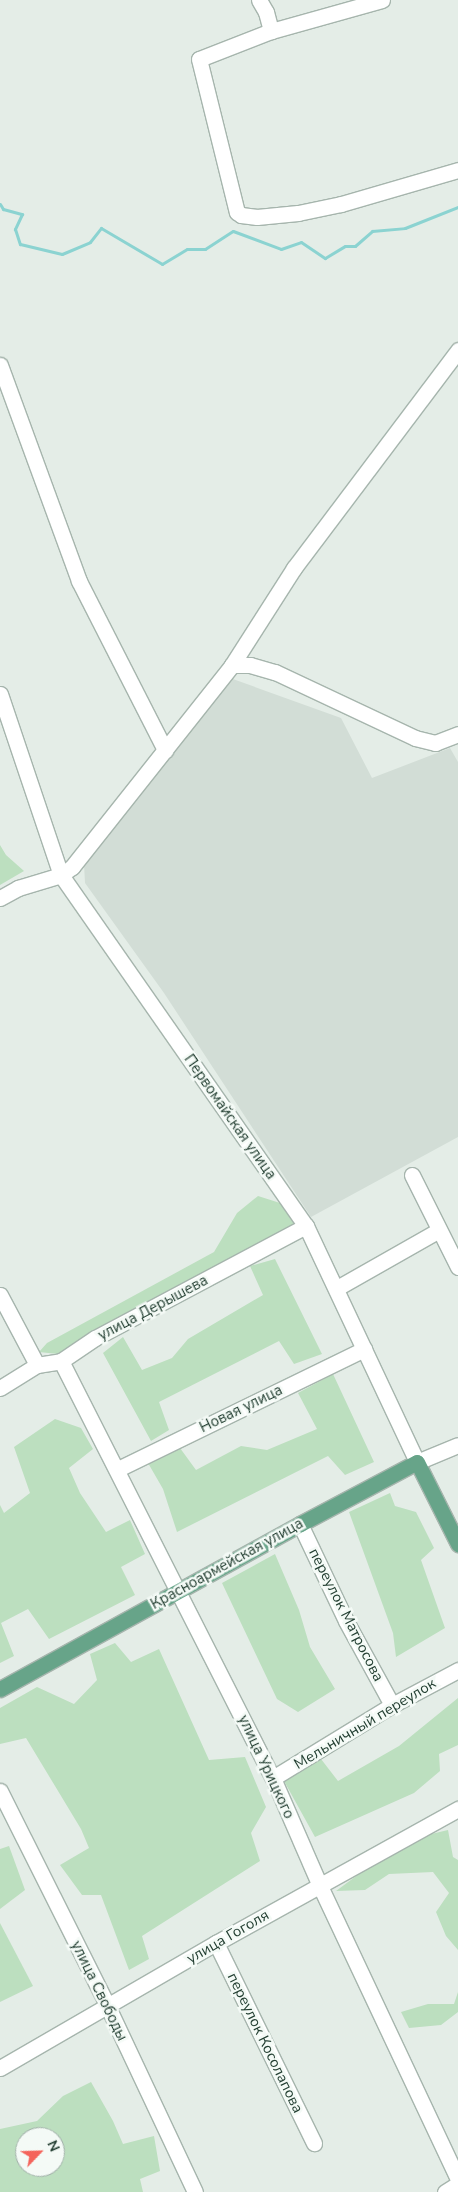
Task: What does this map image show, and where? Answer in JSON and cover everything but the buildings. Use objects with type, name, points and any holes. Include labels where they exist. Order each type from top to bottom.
[{"type":"main road","name":"Красноармейская улица","points":[[0,1689],[300,1524],[418,1462]]},
{"type":"main road","name":"Первомайская улица","points":[[418,1462],[458,1544]]},
{"type":"street","points":[[259,0],[266,12],[270,31]]},
{"type":"street","points":[[382,0],[270,31],[200,59],[237,212],[241,215],[257,217],[298,213],[341,204],[458,170]]},
{"type":"street","points":[[0,898],[18,888],[61,875],[84,854],[232,665],[294,568],[458,350]]},
{"type":"street","points":[[0,365],[80,581],[165,750]]},
{"type":"street","points":[[232,665],[250,665],[275,672],[415,738],[435,743],[456,739]]},
{"type":"street","name":"Первомайская улица","points":[[0,694],[61,875],[306,1226],[418,1462]]},
{"type":"street","points":[[412,1176],[458,1267]]},
{"type":"street","name":"улица Дерышева","points":[[0,1388],[37,1365],[61,1361],[95,1338],[306,1226]]},
{"type":"street","points":[[337,1288],[439,1230]]},
{"type":"street","points":[[0,1296],[37,1365]]},
{"type":"street","name":"Новая улица","points":[[118,1470],[364,1349]]},
{"type":"street","name":"улица Урицкого","points":[[61,1361],[180,1590],[273,1778],[320,1886],[458,2178]]},
{"type":"street","name":"Красноармейская улица","points":[[418,1462],[458,1445]]},
{"type":"street","name":"переулок Матросова","points":[[300,1524],[346,1621],[392,1706]]},
{"type":"street","name":"Мельничный переулок","points":[[273,1778],[392,1706],[458,1670]]},
{"type":"street","name":"улица Свободы","points":[[0,1791],[108,2007],[195,2192]]},
{"type":"street","name":"улица Гоголя","points":[[0,2068],[216,1943],[458,1809]]},
{"type":"street","name":"переулок Косолапова","points":[[216,1943],[314,2143]]},
{"type":"street","points":[[445,2192],[458,2184]]},
{"type":"shaded area","points":[[230,678],[341,718],[372,778],[450,748],[458,762],[458,1137],[311,1217],[164,993],[85,883],[84,864],[88,856]]},
{"type":"green space","points":[[0,845],[6,855],[24,871],[0,885]]},
{"type":"green space","points":[[258,1196],[280,1203],[295,1225],[119,1317],[58,1354],[39,1352],[47,1343],[214,1252],[237,1213]]},
{"type":"green space","points":[[275,1259],[322,1354],[294,1364],[279,1341],[159,1402],[169,1430],[151,1441],[103,1353],[123,1337],[142,1370],[172,1358],[188,1339],[263,1295],[250,1266]]},
{"type":"green space","points":[[333,1374],[374,1462],[345,1475],[328,1456],[177,1532],[163,1489],[148,1463],[180,1448],[196,1470],[241,1446],[267,1450],[317,1429],[298,1393]]},
{"type":"green space","points":[[55,1419],[81,1428],[93,1449],[69,1468],[80,1493],[106,1532],[130,1520],[145,1554],[121,1567],[135,1595],[49,1639],[28,1609],[1,1623],[14,1656],[0,1663],[0,1505],[4,1513],[30,1493],[14,1447]]},
{"type":"green space","points":[[390,1493],[395,1506],[416,1512],[434,1548],[421,1560],[445,1628],[396,1657],[393,1633],[349,1512]]},
{"type":"green space","points":[[275,1554],[299,1610],[310,1647],[335,1689],[298,1712],[277,1699],[222,1583]]},
{"type":"green space","points":[[115,1643],[131,1662],[159,1649],[209,1760],[245,1757],[266,1807],[251,1833],[260,1861],[142,1936],[149,1959],[129,1970],[101,1895],[82,1895],[60,1865],[89,1848],[81,1829],[26,1738],[0,1744],[0,1708],[37,1687],[74,1704],[97,1680],[90,1654]]},
{"type":"green space","points":[[458,1698],[458,1745],[439,1754],[440,1771],[414,1793],[315,1837],[284,1781],[321,1759],[338,1781],[399,1746]]},
{"type":"green space","points":[[448,1830],[453,1857],[458,1860],[458,1950],[446,1936],[436,1912],[449,1893],[433,1872],[389,1874],[365,1890],[336,1891],[363,1871],[423,1836]]},
{"type":"green space","points":[[9,1846],[25,1890],[0,1909],[0,1849]]},
{"type":"green space","points":[[0,1923],[33,1986],[0,2002]]},
{"type":"green space","points":[[458,1992],[458,2012],[441,2025],[409,2028],[401,2012],[428,2004],[454,2004]]},
{"type":"green space","points":[[91,2082],[113,2121],[123,2144],[154,2136],[160,2171],[140,2179],[143,2192],[0,2192],[0,2129],[37,2121],[63,2096]]},
{"type":"waterway","points":[[0,204],[3,209],[22,214],[15,229],[20,244],[62,254],[90,242],[101,228],[162,264],[187,249],[205,249],[233,231],[281,249],[301,242],[325,258],[345,246],[355,246],[372,231],[405,228],[458,207]]}]
